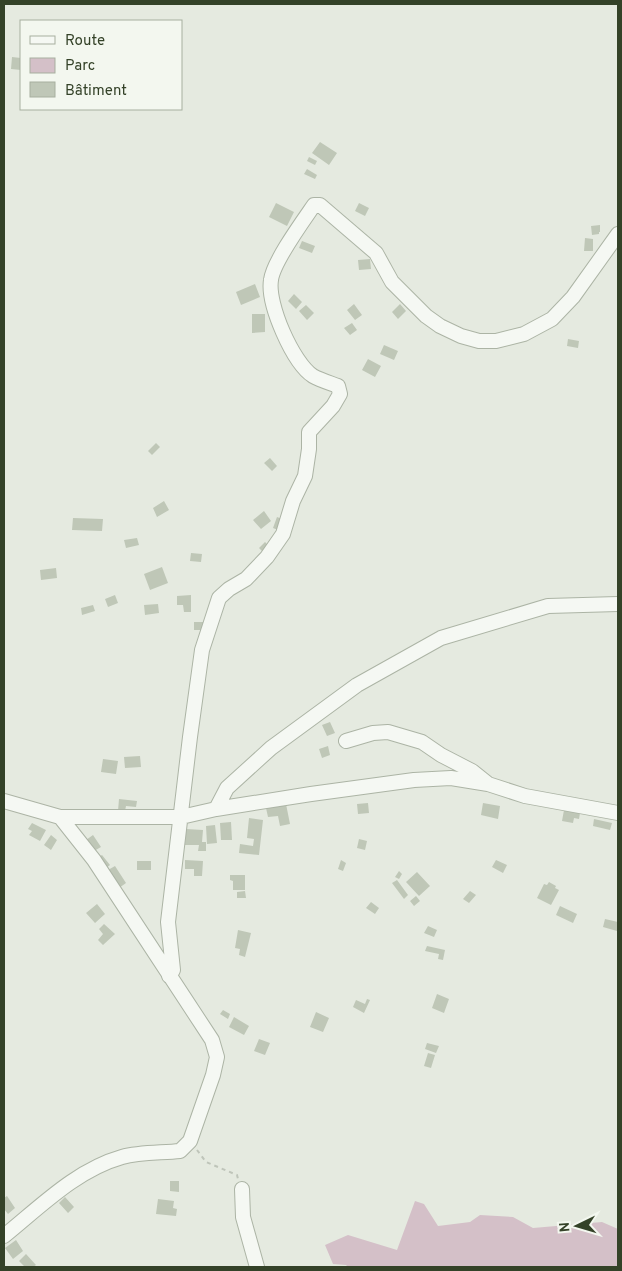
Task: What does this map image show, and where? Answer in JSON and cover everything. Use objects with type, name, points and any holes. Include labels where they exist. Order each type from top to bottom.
[{"type":"street","points":[[169,976],[172,970],[168,922],[202,650],[219,598],[229,589],[246,579],[267,558],[283,534],[293,501],[305,476],[309,449],[309,432],[333,406],[340,394],[338,386],[312,375],[287,341],[275,313],[270,281],[279,259],[314,205],[320,205],[376,253],[392,282],[426,316],[440,326],[461,336],[478,341],[496,341],[524,334],[552,319],[573,298],[618,234]]},
{"type":"street","points":[[216,809],[227,788],[271,748],[357,684],[441,638],[548,606],[618,604]]},
{"type":"street","points":[[346,741],[373,732],[388,732],[422,742],[441,755],[472,771],[488,784]]},
{"type":"street","points":[[4,801],[60,817],[181,818],[216,809],[414,780],[450,778],[488,784],[525,796],[618,813]]},
{"type":"street","points":[[4,1236],[66,1185],[97,1166],[124,1156],[180,1151],[190,1141],[217,1057],[212,1040],[94,860],[60,817]]},
{"type":"street","points":[[242,1189],[243,1217],[257,1267]]},
{"type":"path","points":[[190,1141],[206,1162],[237,1175],[242,1189]]},
{"type":"green space","points":[[415,1201],[424,1204],[438,1226],[470,1222],[480,1215],[513,1217],[533,1228],[602,1222],[618,1229],[618,1267],[348,1267],[346,1265],[333,1264],[325,1245],[348,1235],[397,1250]]},
{"type":"building","points":[[12,57],[20,58],[20,70],[11,69]]},
{"type":"building","points":[[320,142],[337,153],[329,165],[312,153]]},
{"type":"building","points":[[309,157],[317,161],[315,165],[307,161]]},
{"type":"building","points":[[307,169],[317,175],[315,179],[304,174]]},
{"type":"building","points":[[276,203],[294,212],[287,226],[269,217]]},
{"type":"building","points":[[359,203],[369,208],[365,216],[355,211]]},
{"type":"building","points":[[600,225],[599,234],[592,235],[591,226]]},
{"type":"building","points":[[585,238],[593,239],[593,251],[584,251]]},
{"type":"building","points":[[302,241],[315,246],[312,253],[299,248]]},
{"type":"building","points":[[370,259],[371,269],[359,270],[358,260]]},
{"type":"building","points":[[255,284],[260,297],[241,305],[236,292]]},
{"type":"building","points":[[294,294],[302,302],[296,309],[288,301]]},
{"type":"building","points":[[354,304],[362,315],[355,320],[347,310]]},
{"type":"building","points":[[400,304],[406,311],[398,319],[392,312]]},
{"type":"building","points":[[306,305],[314,313],[307,320],[299,311]]},
{"type":"building","points":[[252,314],[265,314],[265,332],[252,333]]},
{"type":"building","points":[[352,323],[357,330],[350,335],[344,328]]},
{"type":"building","points":[[568,339],[579,341],[578,348],[567,346]]},
{"type":"building","points":[[384,345],[398,351],[394,360],[380,354]]},
{"type":"building","points":[[368,359],[381,366],[375,377],[362,370]]},
{"type":"building","points":[[156,443],[160,447],[152,455],[148,451]]},
{"type":"building","points":[[270,458],[277,466],[272,471],[264,463]]},
{"type":"building","points":[[164,501],[169,510],[157,517],[153,508]]},
{"type":"building","points":[[264,511],[271,521],[261,529],[253,520]]},
{"type":"building","points":[[277,517],[282,519],[278,530],[273,528]]},
{"type":"building","points":[[73,518],[103,519],[102,531],[72,530]]},
{"type":"building","points":[[137,538],[139,545],[126,548],[124,540]]},
{"type":"building","points":[[265,542],[268,545],[262,551],[259,548]]},
{"type":"building","points":[[191,553],[202,554],[201,562],[190,561]]},
{"type":"building","points":[[162,567],[168,583],[150,590],[144,574]]},
{"type":"building","points":[[56,568],[57,578],[41,580],[40,570]]},
{"type":"building","points":[[115,595],[118,603],[108,607],[105,599]]},
{"type":"building","points":[[191,595],[191,612],[184,612],[183,605],[177,605],[177,596]]},
{"type":"building","points":[[158,604],[159,613],[145,615],[144,605]]},
{"type":"building","points":[[93,605],[95,611],[82,615],[81,608]]},
{"type":"building","points":[[194,622],[204,622],[203,630],[194,630]]},
{"type":"building","points":[[330,722],[335,733],[327,736],[322,725]]},
{"type":"building","points":[[328,746],[330,755],[322,758],[319,749]]},
{"type":"building","points":[[140,756],[141,767],[125,768],[124,757]]},
{"type":"building","points":[[103,759],[118,761],[116,774],[101,772]]},
{"type":"building","points":[[119,799],[137,801],[136,807],[126,806],[125,811],[118,811]]},
{"type":"building","points":[[368,803],[369,813],[358,814],[357,804]]},
{"type":"building","points":[[483,803],[500,806],[498,819],[481,815]]},
{"type":"building","points":[[286,804],[290,824],[280,826],[278,816],[268,817],[266,808]]},
{"type":"building","points":[[564,810],[580,813],[579,819],[574,818],[573,823],[562,821]]},
{"type":"building","points":[[249,818],[263,820],[259,855],[239,853],[240,844],[253,846],[254,839],[247,838]]},
{"type":"building","points":[[594,819],[612,823],[610,830],[593,826]]},
{"type":"building","points":[[231,822],[232,840],[221,840],[220,823]]},
{"type":"building","points":[[32,823],[46,830],[40,841],[29,835],[32,831],[28,829]]},
{"type":"building","points":[[215,825],[217,843],[207,844],[206,826]]},
{"type":"building","points":[[186,829],[203,830],[202,842],[206,842],[206,851],[198,851],[199,845],[185,845]]},
{"type":"building","points":[[51,835],[57,840],[51,850],[44,845]]},
{"type":"building","points":[[93,835],[101,847],[94,851],[86,840]]},
{"type":"building","points":[[359,839],[367,841],[365,850],[357,848]]},
{"type":"building","points":[[102,855],[110,865],[106,868],[99,857]]},
{"type":"building","points":[[185,860],[203,861],[202,876],[194,876],[194,869],[185,869]]},
{"type":"building","points":[[341,860],[346,863],[343,871],[338,869]]},
{"type":"building","points":[[496,860],[507,865],[503,873],[492,867]]},
{"type":"building","points":[[137,861],[151,861],[151,870],[137,870]]},
{"type":"building","points":[[115,866],[126,883],[119,888],[108,870]]},
{"type":"building","points":[[399,871],[402,874],[399,879],[395,877]]},
{"type":"building","points":[[417,872],[430,886],[419,896],[406,882]]},
{"type":"building","points":[[230,875],[245,875],[245,890],[233,890],[233,881],[230,880]]},
{"type":"building","points":[[397,880],[408,895],[404,899],[392,883]]},
{"type":"building","points":[[549,882],[559,890],[551,905],[537,898],[544,884],[547,885]]},
{"type":"building","points":[[245,891],[246,898],[237,898],[237,892]]},
{"type":"building","points":[[470,891],[476,895],[469,903],[463,899]]},
{"type":"building","points":[[416,896],[420,901],[414,906],[410,901]]},
{"type":"building","points":[[371,902],[379,908],[375,914],[366,908]]},
{"type":"building","points":[[97,904],[105,914],[95,923],[86,913]]},
{"type":"building","points":[[560,906],[577,914],[573,923],[556,915]]},
{"type":"building","points":[[605,919],[618,922],[617,931],[603,927]]},
{"type":"building","points":[[104,924],[115,934],[103,945],[98,940],[103,934],[99,929]]},
{"type":"building","points":[[428,926],[437,930],[434,937],[424,933]]},
{"type":"building","points":[[238,930],[251,933],[245,957],[239,955],[240,949],[235,948]]},
{"type":"building","points":[[427,946],[445,950],[443,960],[438,959],[439,954],[425,951]]},
{"type":"building","points":[[437,994],[449,999],[444,1013],[432,1008]]},
{"type":"building","points":[[367,999],[370,1000],[364,1013],[353,1007],[356,1000],[365,1004]]},
{"type":"building","points":[[223,1010],[230,1014],[228,1019],[220,1014]]},
{"type":"building","points":[[316,1012],[329,1018],[323,1032],[310,1027]]},
{"type":"building","points":[[234,1017],[249,1026],[244,1035],[229,1027]]},
{"type":"building","points":[[259,1039],[270,1043],[265,1055],[254,1051]]},
{"type":"building","points":[[427,1043],[439,1046],[436,1053],[425,1049]]},
{"type":"building","points":[[428,1053],[435,1055],[431,1068],[424,1066]]},
{"type":"building","points":[[170,1181],[179,1181],[179,1192],[170,1191]]},
{"type":"building","points":[[7,1196],[15,1208],[8,1214],[4,1209],[4,1198]]},
{"type":"building","points":[[65,1197],[74,1207],[68,1213],[59,1203]]},
{"type":"building","points":[[158,1199],[174,1201],[173,1208],[177,1209],[176,1216],[156,1214]]},
{"type":"building","points":[[16,1240],[23,1251],[13,1259],[5,1248]]},
{"type":"building","points":[[26,1254],[36,1265],[25,1267],[19,1261]]}]
